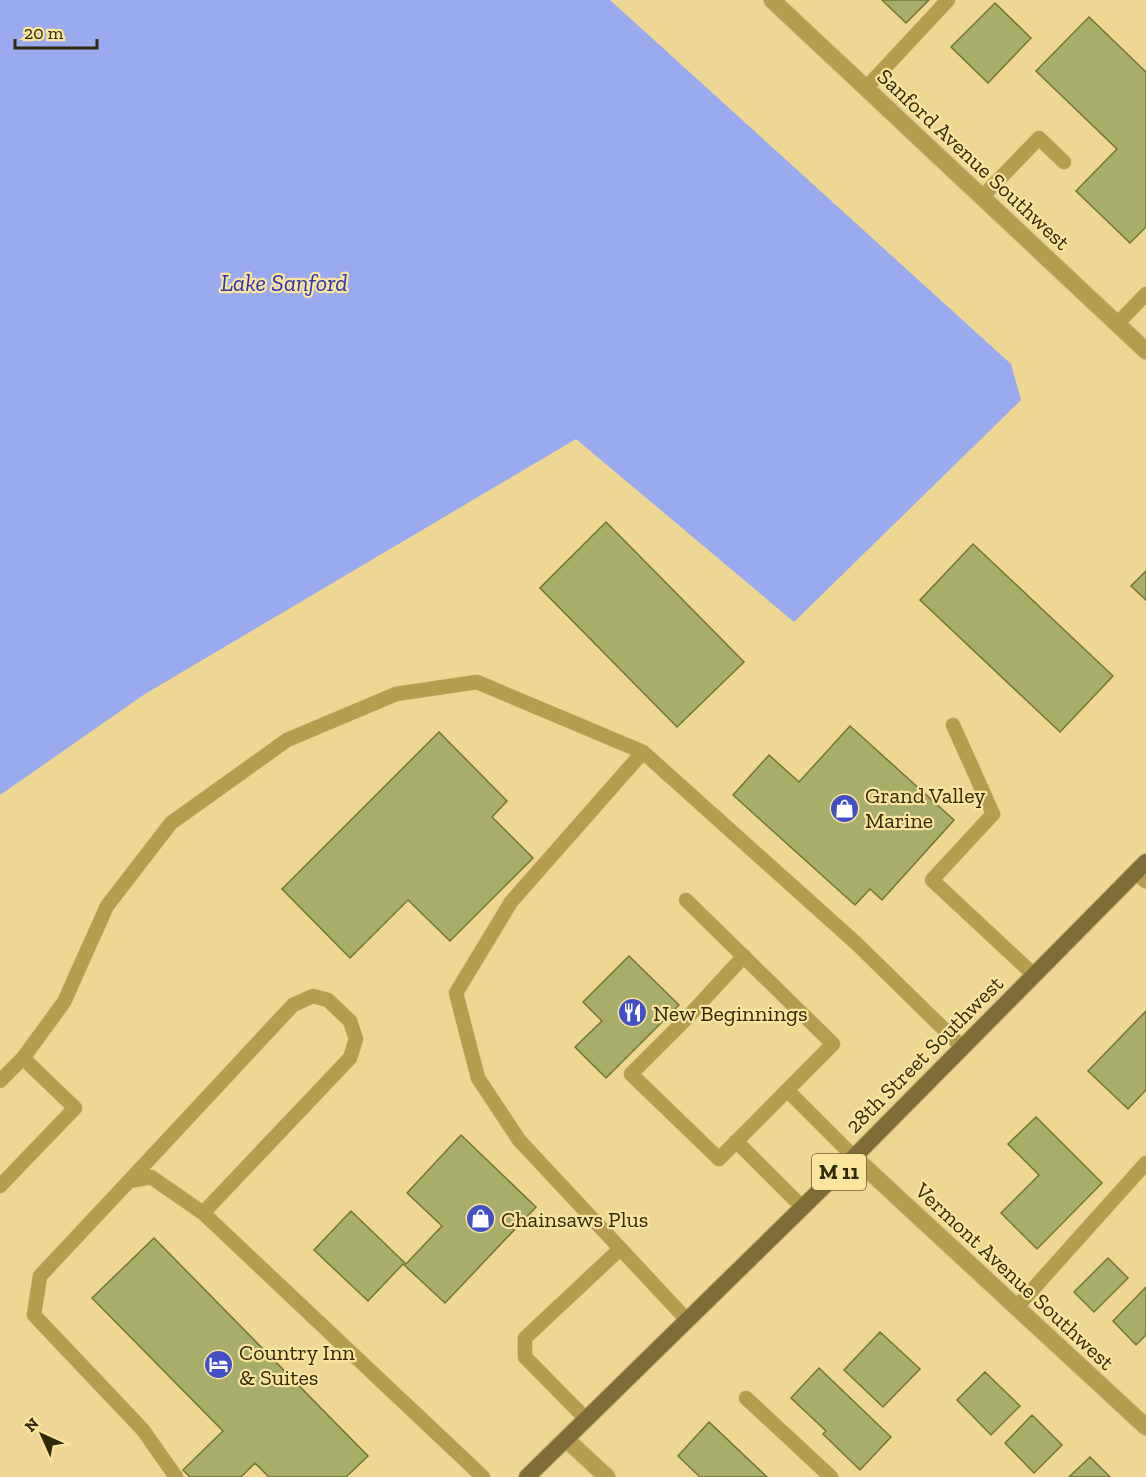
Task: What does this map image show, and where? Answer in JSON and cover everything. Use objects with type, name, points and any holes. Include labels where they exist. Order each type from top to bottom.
[{"type":"main road","name":"28th Street Southwest","points":[[527,1477],[854,1157],[1034,975],[1143,871]]},
{"type":"street","name":"Sanford Avenue Southwest","points":[[772,0],[1146,351]]},
{"type":"street","name":"Vermont Avenue Southwest","points":[[854,1157],[1146,1427]]},
{"type":"street","points":[[566,1439],[607,1477]]},
{"type":"lane","points":[[866,88],[948,0]]},
{"type":"lane","points":[[982,197],[1039,138],[1064,162]]},
{"type":"lane","points":[[1118,324],[1146,294]]},
{"type":"lane","points":[[0,1081],[23,1058],[64,1002],[107,906],[171,823],[287,740],[396,694],[477,682],[643,752],[857,944],[962,1047]]},
{"type":"lane","points":[[953,724],[993,814],[932,880],[1034,975]]},
{"type":"lane","points":[[643,752],[511,902],[456,993],[478,1078],[519,1140],[687,1320]]},
{"type":"lane","points":[[686,900],[744,956],[833,1044],[719,1159],[631,1074],[744,956]]},
{"type":"lane","points":[[176,1477],[143,1430],[34,1315],[40,1276],[293,1005],[313,996],[328,1000],[350,1021],[356,1039],[350,1058],[204,1213]]},
{"type":"lane","points":[[0,1186],[75,1108],[23,1058]]},
{"type":"lane","points":[[787,1090],[854,1157]]},
{"type":"lane","points":[[736,1141],[802,1207]]},
{"type":"lane","points":[[1016,1308],[1146,1164]]},
{"type":"lane","points":[[129,1181],[151,1177],[204,1213],[483,1477]]},
{"type":"lane","points":[[586,1419],[525,1357],[525,1338],[620,1249]]},
{"type":"lane","points":[[746,1398],[831,1477]]},
{"type":"water","name":"Lake Sanford","points":[[0,0],[610,0],[1011,364],[1021,400],[794,622],[576,439],[145,694],[0,795]]},
{"type":"building","points":[[882,0],[929,0],[906,23]]},
{"type":"building","points":[[995,3],[1031,38],[988,83],[951,47]]},
{"type":"building","points":[[1089,17],[1146,72],[1146,227],[1130,243],[1076,191],[1117,149],[1036,71]]},
{"type":"building","points":[[606,522],[744,662],[677,727],[540,588]]},
{"type":"building","points":[[973,544],[1113,676],[1060,732],[920,600]]},
{"type":"building","points":[[1146,571],[1146,600],[1131,586]]},
{"type":"building","name":"Grand Valley Marine","points":[[850,726],[954,820],[882,900],[870,889],[855,905],[733,795],[769,755],[799,782]]},
{"type":"building","points":[[439,732],[507,801],[492,817],[533,858],[450,941],[408,900],[350,958],[282,889]]},
{"type":"building","name":"New Beginnings","points":[[629,956],[679,1005],[606,1078],[575,1047],[602,1021],[583,1002]]},
{"type":"building","points":[[1146,1011],[1146,1090],[1128,1109],[1088,1071]]},
{"type":"building","points":[[1036,1117],[1102,1183],[1037,1249],[1001,1213],[1039,1175],[1008,1144]]},
{"type":"building","name":"Chainsaws Plus","points":[[461,1135],[536,1207],[445,1303],[403,1264],[368,1301],[314,1250],[351,1211],[406,1264],[442,1226],[407,1193]]},
{"type":"building","name":"Country Inn & Suites","points":[[154,1238],[368,1456],[346,1477],[269,1477],[255,1463],[241,1477],[190,1477],[183,1470],[223,1431],[92,1298]]},
{"type":"building","points":[[1108,1258],[1128,1278],[1094,1312],[1074,1292]]},
{"type":"building","points":[[1146,1287],[1146,1335],[1136,1345],[1113,1321]]},
{"type":"building","points":[[880,1332],[920,1369],[883,1407],[844,1370]]},
{"type":"building","points":[[819,1368],[891,1437],[860,1470],[823,1434],[826,1431],[791,1398]]},
{"type":"building","points":[[985,1372],[1020,1406],[991,1435],[957,1400]]},
{"type":"building","points":[[1032,1415],[1062,1445],[1034,1473],[1005,1443]]},
{"type":"building","points":[[709,1422],[767,1477],[700,1477],[678,1456]]},
{"type":"building","points":[[1090,1457],[1110,1477],[1069,1477]]},
{"type":"place","name":"Grand Valley Marine","points":[[844,808]]},
{"type":"place","name":"New Beginnings","points":[[632,1013]]},
{"type":"place","name":"Chainsaws Plus","points":[[480,1219]]},
{"type":"place","name":"Country Inn & Suites","points":[[218,1365]]}]
